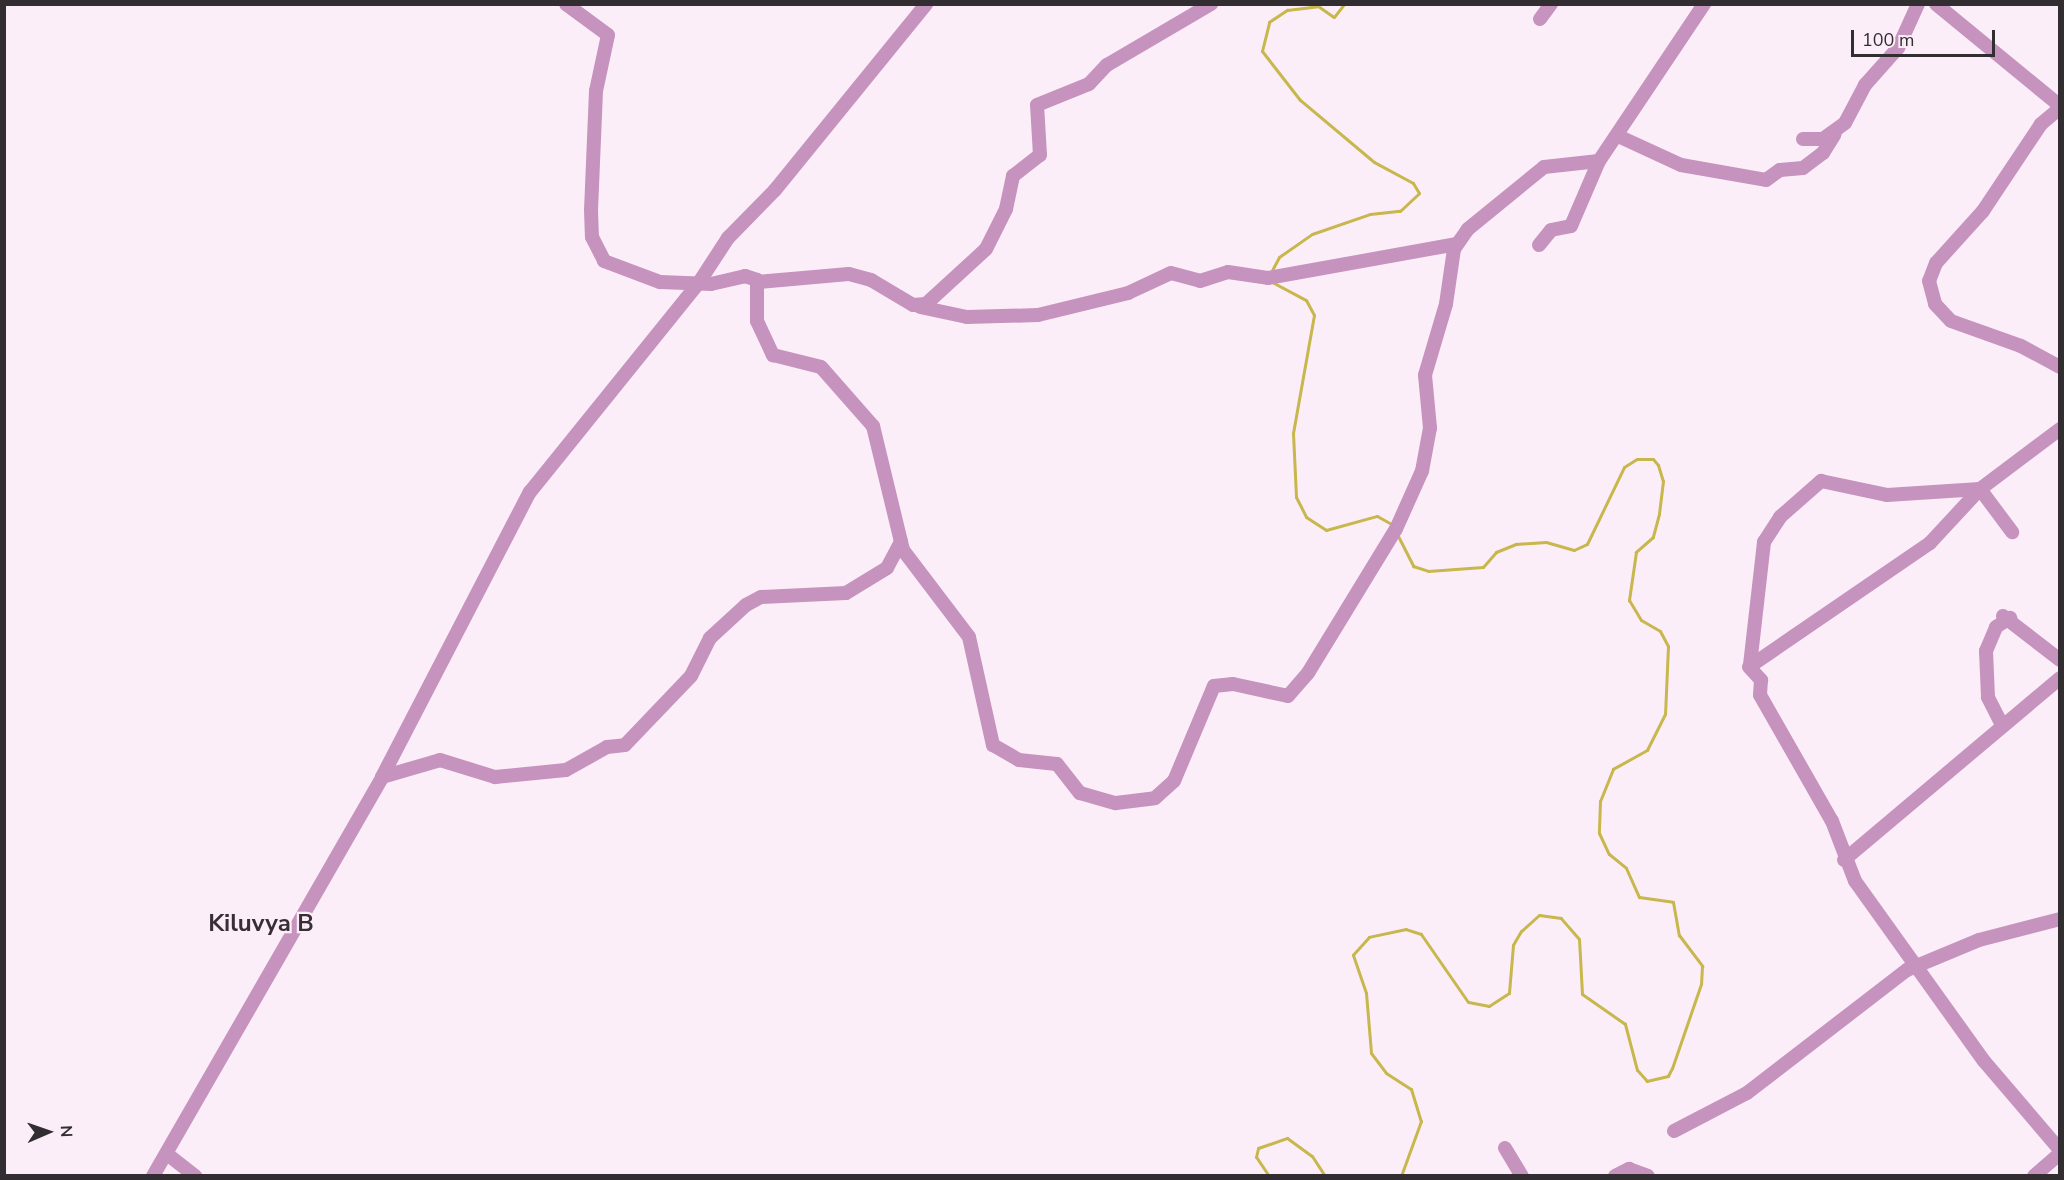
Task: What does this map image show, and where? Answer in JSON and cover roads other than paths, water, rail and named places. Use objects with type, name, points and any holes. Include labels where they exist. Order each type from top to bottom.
[{"type":"street","points":[[566,4],[608,35],[596,91],[591,210],[598,252],[612,267],[634,275],[699,282],[745,276],[758,282],[849,274],[920,307],[967,317],[1038,315],[1128,293],[1171,273],[1200,281],[1228,272],[1268,278],[1457,244],[1544,167],[1599,161]]},
{"type":"street","points":[[153,1176],[382,777],[530,492],[699,282],[728,238],[775,189],[926,4]]},
{"type":"street","points":[[920,307],[992,241],[1013,176],[1040,155],[1037,105],[1089,84],[1107,65],[1211,4]]},
{"type":"street","points":[[1540,19],[1551,4]]},
{"type":"street","points":[[1539,245],[1551,230],[1570,226],[1599,161],[1618,136],[1704,4]]},
{"type":"street","points":[[1618,136],[1681,165],[1766,180],[1780,170],[1803,168],[1823,153],[1865,85],[1898,48],[1918,4]]},
{"type":"street","points":[[1936,4],[2060,107],[2041,124],[1983,211],[1936,263],[1929,281],[1935,304],[1951,321],[2022,346],[2060,367]]},
{"type":"street","points":[[1803,139],[1834,134]]},
{"type":"street","points":[[758,282],[757,321],[772,355],[821,367],[864,410],[878,439],[901,542],[969,637],[993,745],[1019,760],[1057,764],[1088,797],[1116,803],[1155,798],[1182,770],[1214,686],[1233,684],[1267,695],[1292,693],[1396,529],[1422,471],[1430,428],[1425,375],[1457,244]]},
{"type":"street","points":[[1749,665],[1930,543],[1980,489],[2060,429]]},
{"type":"street","points":[[1980,489],[1865,494],[1828,478],[1809,490],[1764,542],[1749,665],[1752,675],[1761,680],[1760,695],[1835,828],[1844,860],[1882,923],[1919,967],[1984,1061],[2060,1152],[2034,1176]]},
{"type":"street","points":[[1980,489],[2012,532]]},
{"type":"street","points":[[382,777],[440,760],[495,777],[566,770],[608,747],[625,745],[691,676],[710,638],[746,606],[761,597],[846,593],[887,568],[901,542]]},
{"type":"street","points":[[2001,723],[1988,697],[1986,651],[1996,627],[2004,616],[2060,660]]},
{"type":"street","points":[[1844,860],[2001,723],[2060,678]]},
{"type":"street","points":[[1674,1131],[1748,1094],[1900,975],[1978,940],[2060,919]]},
{"type":"street","points":[[1504,1148],[1522,1176]]},
{"type":"street","points":[[167,1154],[195,1176]]},
{"type":"street","points":[[1615,1176],[1629,1169],[1648,1176]]},
{"type":"waterway","points":[[1270,274],[1279,257],[1312,234],[1370,214],[1400,211],[1419,193],[1413,183],[1374,162],[1300,100],[1262,51],[1269,22],[1287,10],[1318,6],[1334,17],[1344,4]]},
{"type":"waterway","points":[[1272,282],[1306,300],[1314,315],[1293,433],[1296,497],[1306,517],[1326,530],[1377,516],[1393,525]]},
{"type":"waterway","points":[[1398,536],[1413,566],[1428,571],[1483,567],[1496,552],[1516,544],[1546,542],[1574,550],[1587,544],[1624,467],[1637,459],[1653,459],[1658,465],[1663,481],[1659,514],[1653,537],[1636,552],[1629,600],[1641,620],[1660,631],[1668,646],[1665,714],[1647,750],[1613,769],[1600,801],[1599,833],[1609,854],[1626,868],[1639,897],[1673,902],[1679,935],[1702,966],[1701,984],[1672,1068],[1668,1076],[1647,1081],[1637,1070],[1625,1024],[1582,994],[1579,939],[1561,918],[1539,915],[1521,931],[1513,945],[1509,993],[1489,1006],[1468,1002],[1421,934],[1406,929],[1369,937],[1353,955],[1366,993],[1371,1053],[1386,1073],[1411,1089],[1421,1121],[1401,1176]]},
{"type":"waterway","points":[[1269,1176],[1256,1157],[1258,1148],[1287,1138],[1312,1156],[1325,1176]]},
{"type":"district","name":"Kiluvya B","points":[[261,924]]}]
